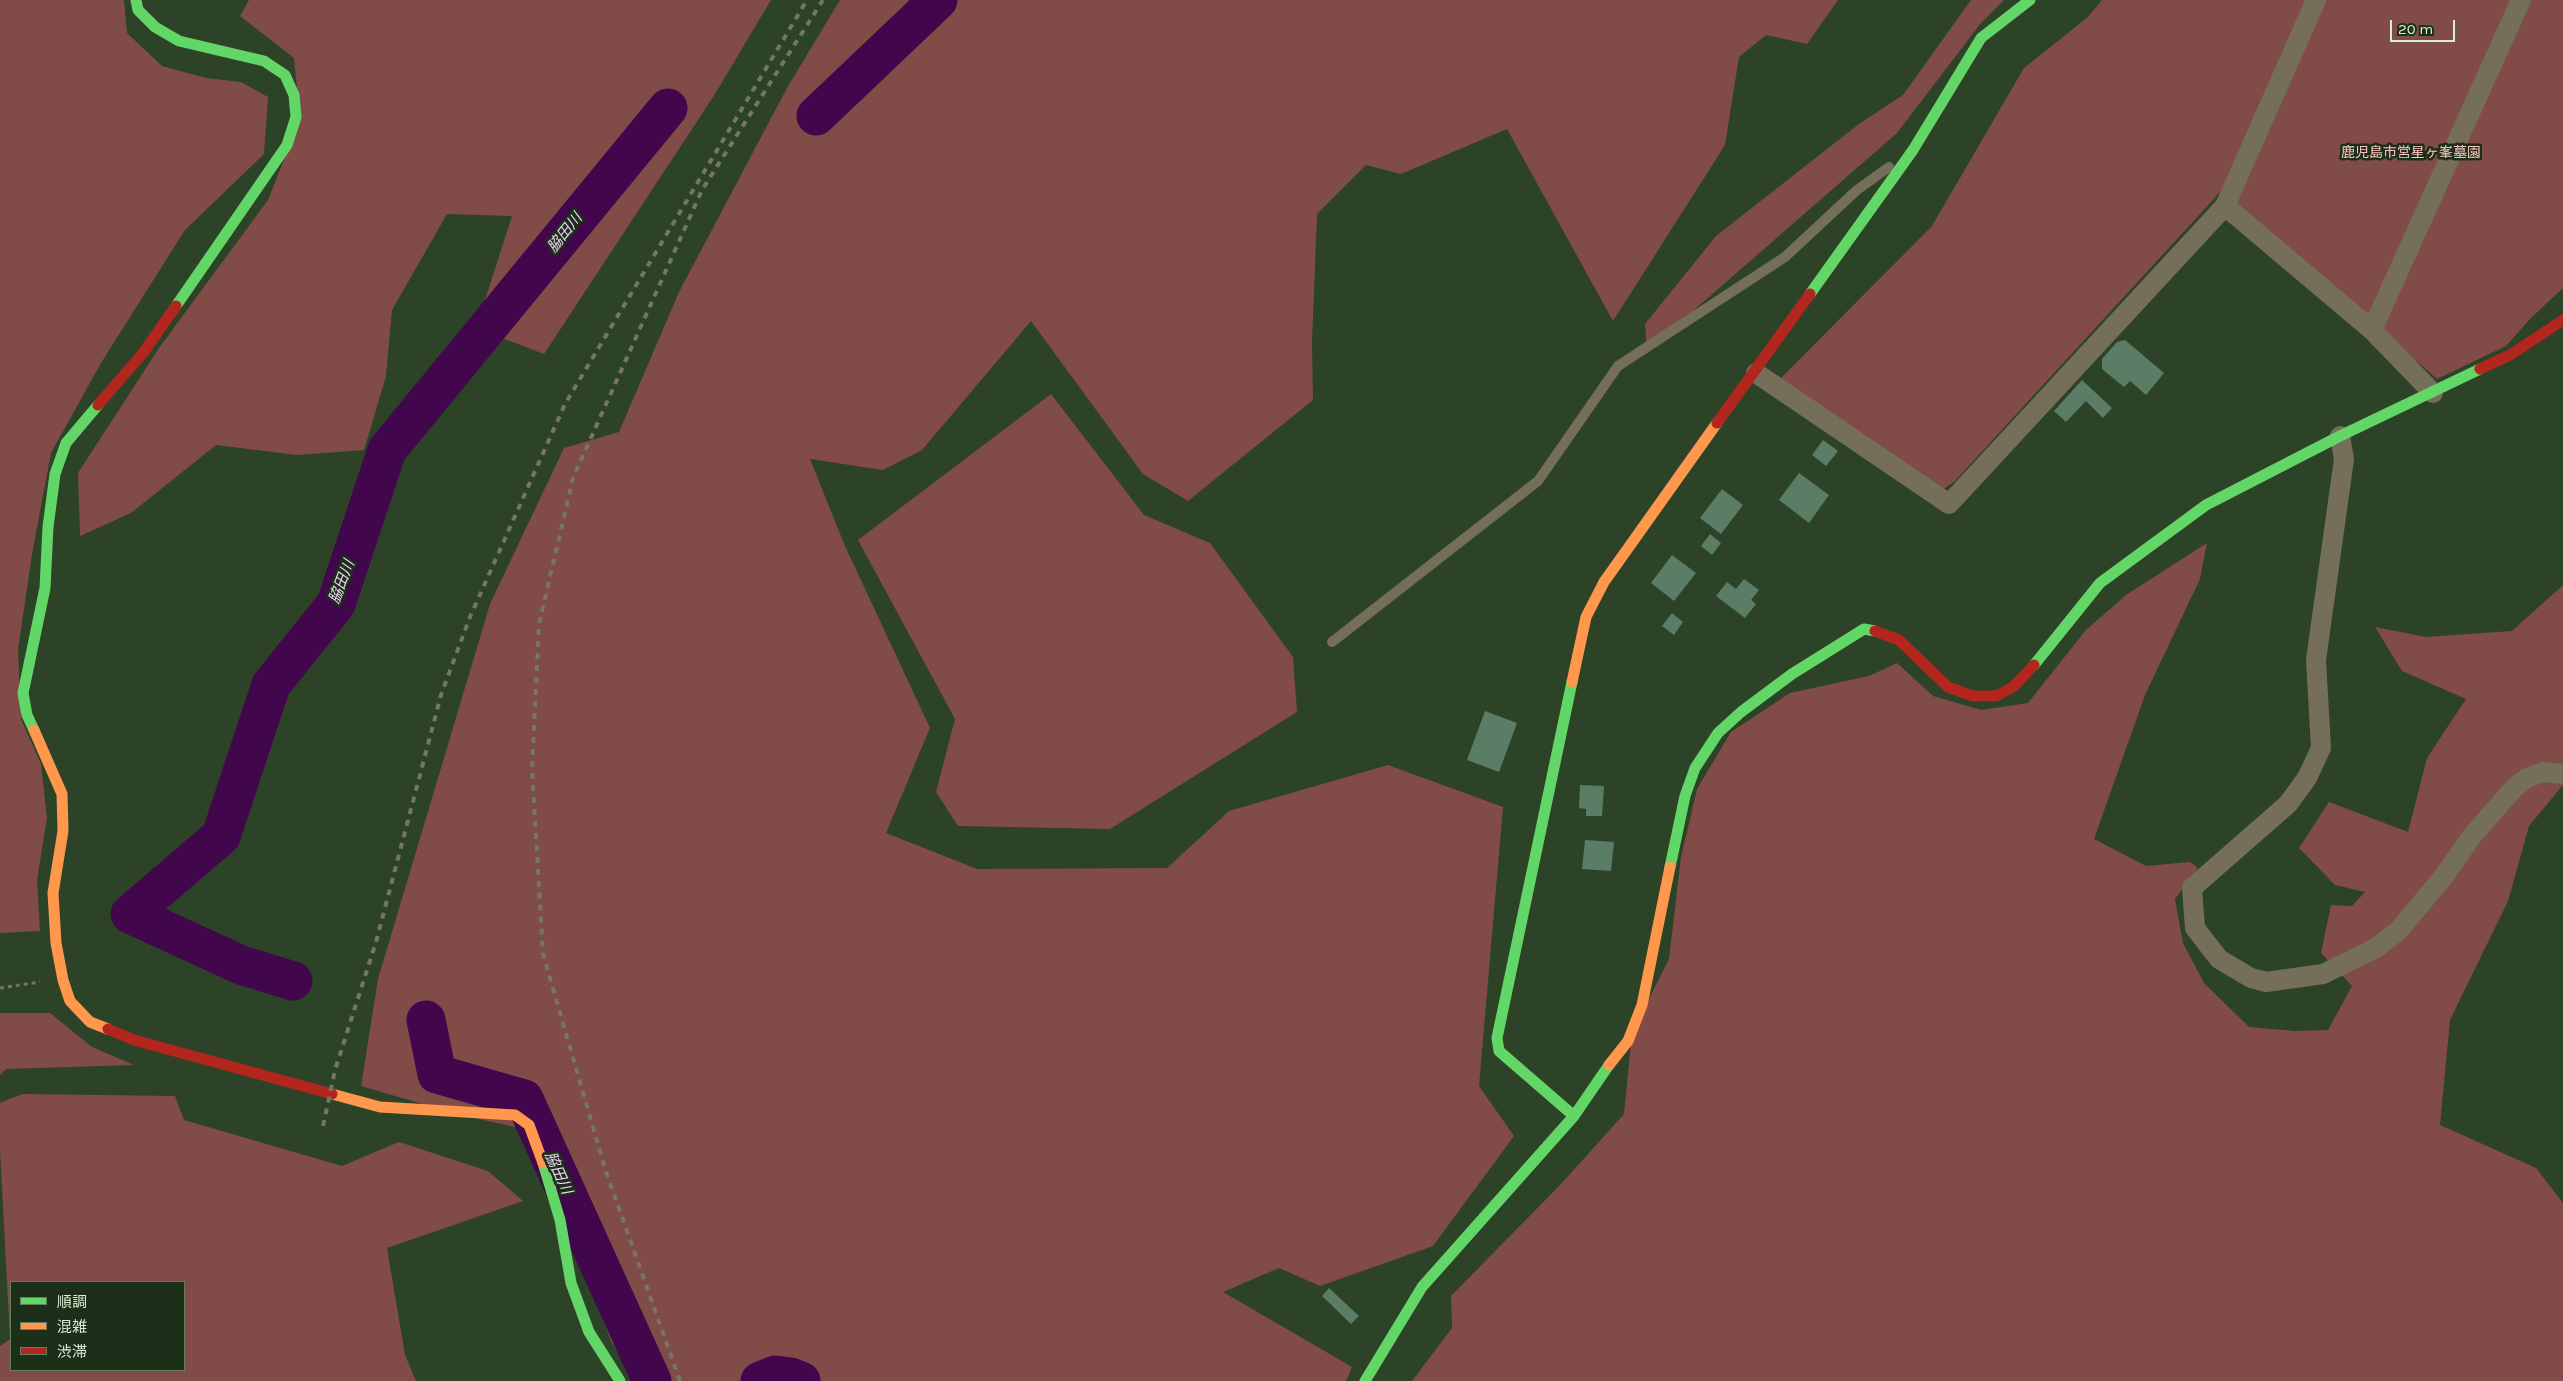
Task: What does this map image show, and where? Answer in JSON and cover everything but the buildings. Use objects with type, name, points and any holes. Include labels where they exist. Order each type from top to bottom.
[{"type":"street","points":[[136,0],[138,10],[154,28],[179,41],[264,61],[285,75],[294,95],[296,117],[287,145],[143,353],[66,443],[55,474],[48,527],[45,588],[23,693],[26,714],[62,794],[63,831],[53,893],[56,944],[63,980],[70,1001],[90,1022],[134,1040],[380,1107],[515,1115],[529,1125],[542,1163],[560,1220],[570,1283],[583,1316],[590,1332],[620,1381]]},
{"type":"street","points":[[1574,1116],[1499,1051],[1497,1038],[1586,617],[1604,582],[1756,373],[1913,150],[1981,38],[2030,0]]},
{"type":"street","points":[[1756,373],[1949,504],[2225,206],[2316,0]]},
{"type":"street","points":[[2372,330],[2522,0]]},
{"type":"street","points":[[2225,206],[2372,330],[2433,393]]},
{"type":"street","points":[[1365,1381],[1422,1287],[1574,1116],[1597,1081],[1628,1041],[1642,1005],[1685,796],[1695,768],[1713,740],[1735,718],[1792,674],[1864,629],[1880,632],[1899,640],[1948,687],[1973,696],[1996,696],[2013,687],[2026,675],[2069,619],[2100,584],[2206,505],[2340,436],[2510,356],[2563,320]]},
{"type":"street","points":[[2340,436],[2344,459],[2316,660],[2321,748],[2307,778],[2288,804],[2192,888],[2195,928],[2219,959],[2251,978],[2266,982],[2323,974],[2376,948],[2399,930],[2444,876],[2472,836],[2514,788],[2527,778],[2543,772],[2563,774]]},
{"type":"lane","points":[[1332,642],[1538,481],[1618,366],[1785,257],[1857,190],[1913,150]]},
{"type":"path","points":[[0,988],[63,980]]},
{"type":"green space","points":[[0,0],[124,0],[127,33],[162,66],[206,78],[241,82],[268,97],[264,154],[185,230],[101,363],[51,453],[32,554],[18,650],[21,719],[41,764],[47,818],[37,880],[40,931],[0,933]]},
{"type":"green space","points":[[249,0],[771,0],[715,94],[544,354],[476,328],[512,216],[447,214],[392,310],[386,376],[364,450],[297,455],[216,445],[131,513],[80,536],[78,473],[159,348],[268,200],[300,119],[294,58],[240,16]]},
{"type":"green space","points":[[840,0],[1838,0],[1807,44],[1766,35],[1739,57],[1725,145],[1613,321],[1507,129],[1401,174],[1366,165],[1317,214],[1312,342],[1313,400],[1188,501],[1143,474],[1031,321],[922,450],[883,470],[810,459],[845,546],[930,728],[886,833],[977,869],[1167,868],[1229,811],[1388,765],[1503,807],[1479,1086],[1514,1136],[1433,1246],[1320,1286],[1279,1268],[1223,1292],[1352,1367],[1346,1381],[635,1381],[611,1341],[533,1131],[457,1114],[361,1086],[378,979],[490,604],[564,448],[619,432],[679,292],[787,88]]},
{"type":"green space","points":[[1971,0],[2004,0],[1981,23],[1897,133],[1647,351],[1645,324],[1716,236],[1859,124],[1903,95]]},
{"type":"green space","name":"鹿児島市営星ヶ峯墓園","points":[[2102,0],[2563,0],[2563,288],[2530,319],[2506,346],[2437,379],[2222,190],[1955,481],[1941,491],[1779,380],[1932,226],[2024,68],[2088,17]]},
{"type":"green space","points":[[1051,394],[1144,515],[1210,543],[1293,657],[1297,712],[1110,829],[958,826],[936,792],[955,719],[858,540]]},
{"type":"green space","points":[[2207,543],[2200,579],[2145,695],[2094,839],[2146,866],[2190,862],[2198,868],[2175,899],[2183,943],[2204,983],[2249,1027],[2295,1031],[2328,1030],[2352,986],[2321,953],[2331,905],[2352,906],[2365,892],[2335,885],[2299,848],[2329,802],[2408,832],[2427,758],[2466,699],[2402,671],[2375,627],[2426,637],[2512,631],[2563,585],[2563,785],[2529,826],[2508,901],[2450,1020],[2440,1125],[2536,1168],[2563,1203],[2563,1381],[1412,1381],[1452,1328],[1451,1296],[1561,1184],[1624,1114],[1632,1032],[1669,959],[1681,857],[1697,789],[1731,732],[1790,693],[1869,676],[1897,663],[1933,696],[1981,710],[2028,703],[2086,630],[2126,595]]},
{"type":"green space","points":[[0,1013],[50,1013],[92,1047],[134,1065],[6,1069],[0,1075]]},
{"type":"green space","points":[[22,1094],[175,1096],[184,1120],[342,1166],[399,1142],[488,1171],[523,1201],[387,1248],[405,1355],[416,1381],[0,1381],[0,1346],[10,1339],[0,1150],[0,1103]]},
{"type":"waterway","name":"脇田川","points":[[816,116],[938,0]]},
{"type":"waterway","name":"脇田川","points":[[293,981],[241,965],[130,914],[221,836],[271,685],[336,604],[387,450],[668,108]]},
{"type":"waterway","name":"脇田川","points":[[426,1020],[437,1074],[524,1099],[652,1381]]},
{"type":"waterway","name":"脇田川","points":[[760,1381],[775,1375],[791,1377],[801,1381]]},
{"type":"railway","points":[[323,1126],[335,1070],[376,942],[441,695],[470,617],[565,404],[807,0]]},
{"type":"railway","points":[[680,1381],[606,1172],[543,954],[532,769],[539,624],[573,478],[702,190],[823,0]]},
{"type":"traffic: fast","points":[[136,0],[138,10],[155,27],[179,41],[264,61],[285,75],[294,95],[296,117],[287,145],[176,306]]},
{"type":"traffic: fast","points":[[1810,294],[1913,150],[1981,38],[2030,0]]},
{"type":"traffic: fast","points":[[2034,665],[2100,583],[2206,505],[2340,436],[2480,369]]},
{"type":"traffic: fast","points":[[34,730],[27,715],[23,693],[45,588],[48,527],[55,474],[66,443],[98,405]]},
{"type":"traffic: fast","points":[[1670,867],[1685,796],[1695,768],[1718,733],[1741,712],[1792,674],[1864,629],[1875,631]]},
{"type":"traffic: fast","points":[[1572,682],[1497,1038],[1499,1051],[1574,1116]]},
{"type":"traffic: fast","points":[[1365,1381],[1422,1287],[1574,1116],[1609,1065]]},
{"type":"traffic: fast","points":[[543,1163],[560,1220],[571,1283],[589,1332],[620,1381]]},
{"type":"traffic: slow","points":[[1572,682],[1586,617],[1604,582],[1717,423]]},
{"type":"traffic: slow","points":[[34,730],[62,794],[63,831],[53,893],[56,943],[63,980],[70,1001],[90,1022],[108,1029]]},
{"type":"traffic: slow","points":[[1609,1065],[1628,1041],[1642,1005],[1670,867]]},
{"type":"traffic: slow","points":[[332,1094],[380,1107],[515,1115],[529,1125],[543,1163]]},
{"type":"traffic: jam","points":[[1717,423],[1810,294]]},
{"type":"traffic: jam","points":[[98,405],[143,353],[176,306]]},
{"type":"traffic: jam","points":[[2480,369],[2510,355],[2563,320]]},
{"type":"traffic: jam","points":[[1875,631],[1899,640],[1948,687],[1973,696],[1996,696],[2013,687],[2034,665]]},
{"type":"traffic: jam","points":[[108,1029],[134,1040],[332,1094]]}]
